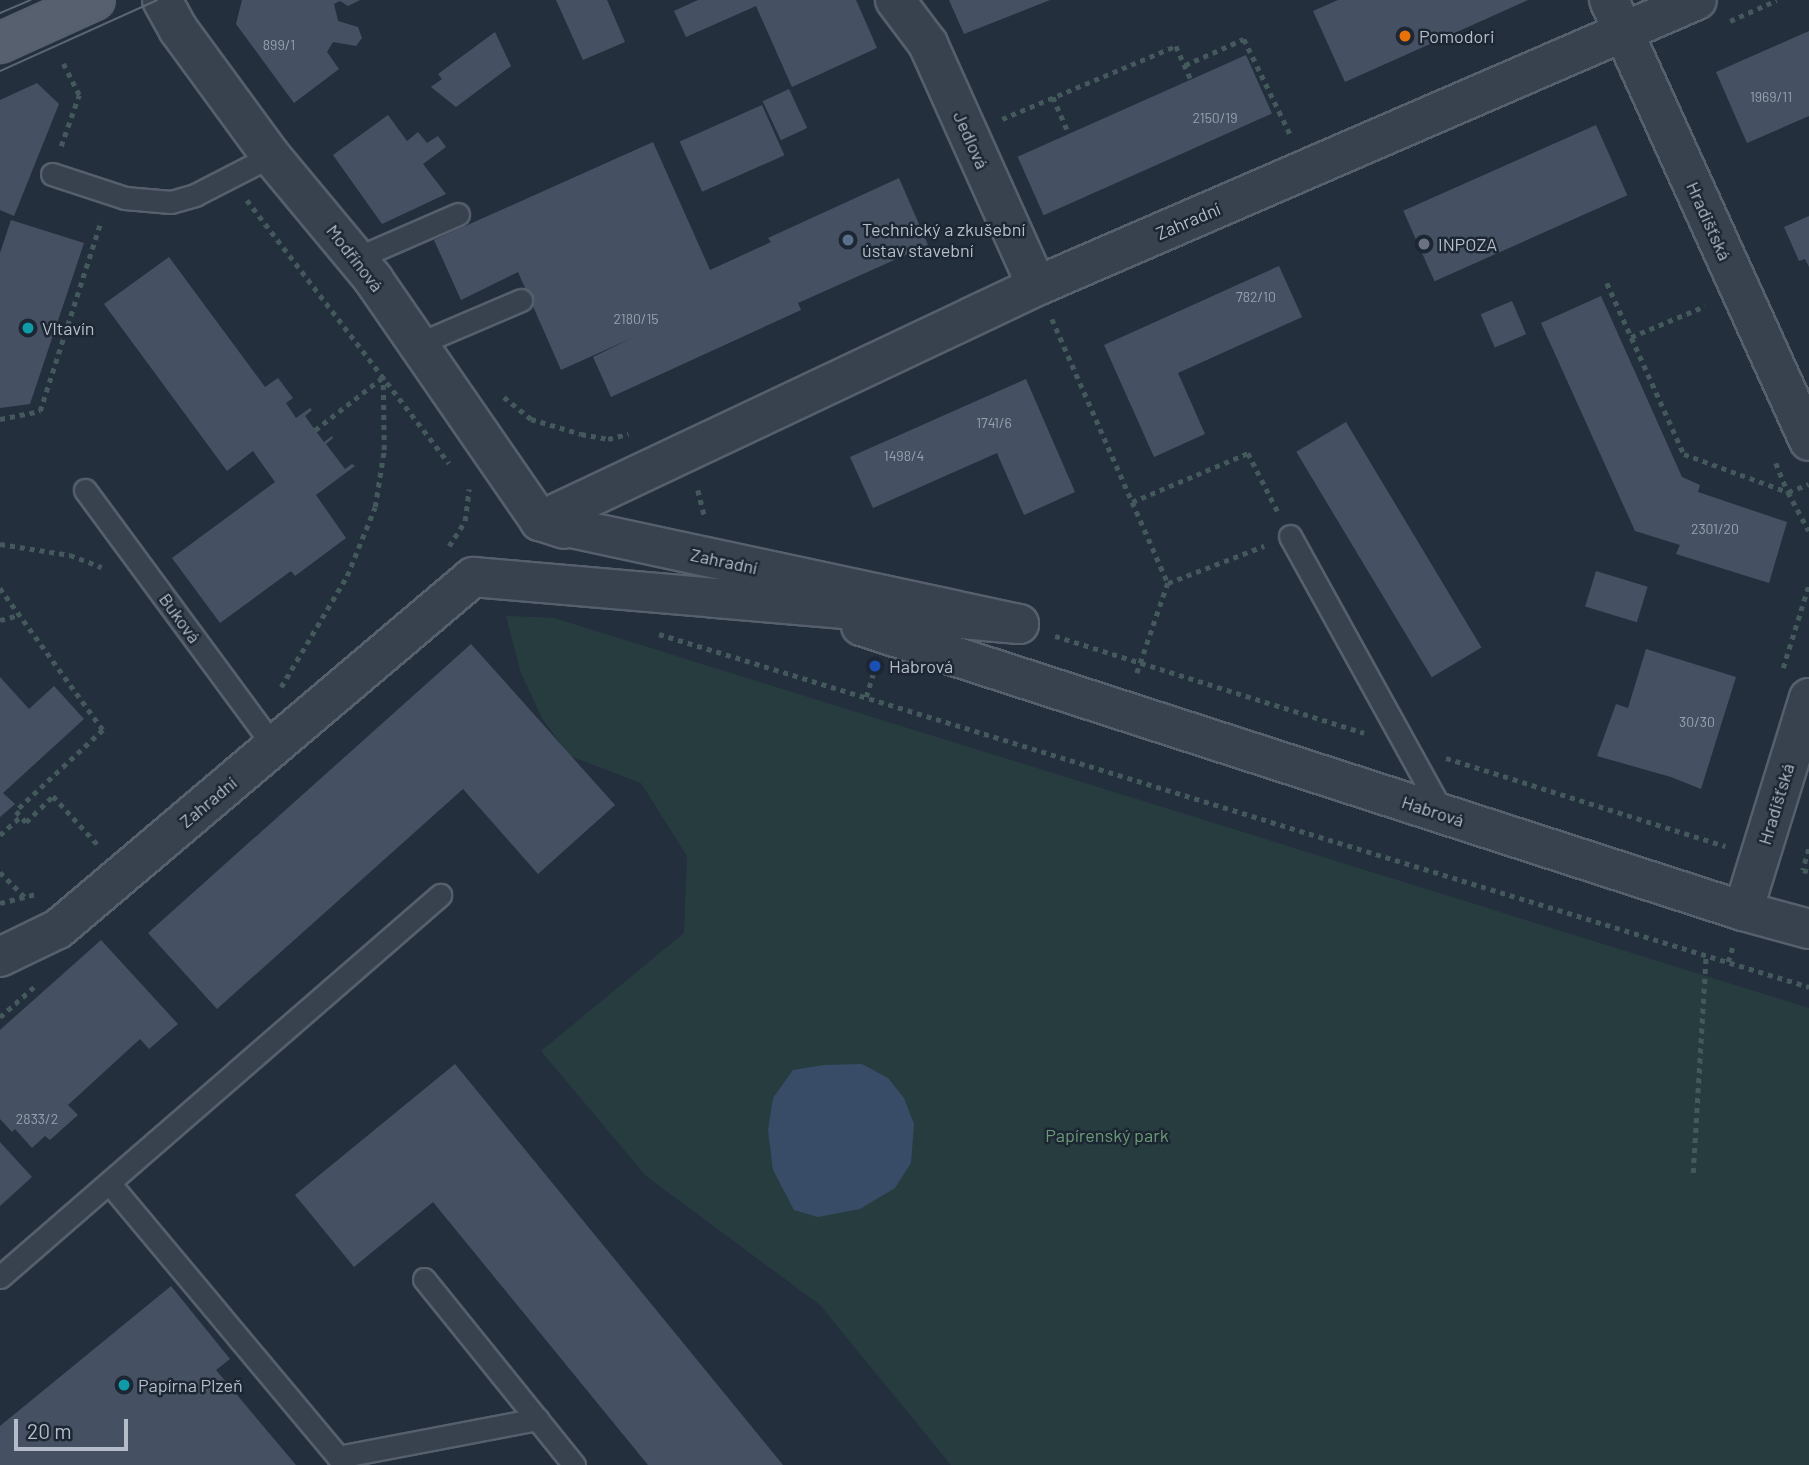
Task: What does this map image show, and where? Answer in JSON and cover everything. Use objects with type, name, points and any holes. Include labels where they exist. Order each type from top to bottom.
[{"type":"main road","points":[[0,43],[95,0]]},
{"type":"street","name":"Modřínová","points":[[162,0],[178,29],[271,156],[357,258],[540,521]]},
{"type":"street","name":"Jedlová","points":[[895,0],[928,44],[1037,286]]},
{"type":"street","name":"Zahradní","points":[[540,521],[1616,16],[1697,0]]},
{"type":"street","name":"Hradišťská","points":[[1616,16],[1809,441]]},
{"type":"street","name":"Zahradní","points":[[540,521],[1019,624]]},
{"type":"street","name":"Habrová","points":[[540,521],[1444,815],[1743,911],[1809,929]]},
{"type":"street","name":"Zahradní","points":[[0,957],[58,929],[267,736],[473,577],[1019,624]]},
{"type":"street","name":"Hradišťská","points":[[1743,911],[1809,698]]},
{"type":"lane","points":[[52,174],[110,193],[157,202],[184,199],[271,156]]},
{"type":"lane","points":[[357,258],[458,214]]},
{"type":"lane","points":[[418,344],[521,300]]},
{"type":"lane","name":"Buková","points":[[85,490],[267,736]]},
{"type":"lane","points":[[1290,536],[1444,815]]},
{"type":"lane","points":[[0,1277],[440,895]]},
{"type":"lane","points":[[110,1184],[341,1461],[537,1419]]},
{"type":"lane","points":[[424,1279],[575,1465]]},
{"type":"path","points":[[1185,65],[1244,39],[1289,131]]},
{"type":"path","points":[[994,122],[1176,46],[1191,79]]},
{"type":"path","points":[[52,174],[79,95],[63,64]]},
{"type":"path","points":[[1053,97],[1069,134]]},
{"type":"path","points":[[0,418],[40,411],[110,193]]},
{"type":"path","points":[[1607,283],[1684,454],[1788,492],[1809,531]]},
{"type":"path","points":[[1037,286],[1168,583],[1124,712]]},
{"type":"path","points":[[1632,337],[1707,305]]},
{"type":"path","points":[[267,736],[273,702],[347,576],[375,507],[384,450],[383,377],[315,430]]},
{"type":"path","points":[[496,391],[531,419],[543,423],[608,439],[634,433]]},
{"type":"path","points":[[1132,502],[1248,453],[1290,536],[1168,583]]},
{"type":"path","points":[[697,488],[707,526]]},
{"type":"path","points":[[446,550],[465,521],[469,489]]},
{"type":"path","points":[[0,544],[70,555],[157,587]]},
{"type":"path","points":[[0,588],[103,730],[16,811],[26,822],[53,796],[99,846]]},
{"type":"path","points":[[0,620],[19,615]]},
{"type":"path","points":[[1019,624],[1809,872]]},
{"type":"path","points":[[655,633],[1809,987]]},
{"type":"path","points":[[273,702],[293,684]]},
{"type":"path","points":[[0,835],[21,816]]},
{"type":"path","points":[[1803,870],[1809,849]]},
{"type":"path","points":[[0,872],[8,879]]},
{"type":"path","points":[[1693,1173],[1706,955]]},
{"type":"green space","name":"Papírenský park","points":[[506,616],[554,618],[1809,1008],[1809,1465],[951,1465],[820,1305],[646,1176],[541,1051],[684,933],[687,856],[641,783],[570,756],[543,720],[521,673]]},
{"type":"water","points":[[862,1064],[888,1078],[904,1098],[914,1124],[911,1163],[895,1188],[860,1209],[818,1217],[794,1210],[773,1170],[768,1130],[773,1098],[793,1070],[824,1065]]},
{"type":"building","points":[[242,0],[360,0],[348,6],[340,1],[334,4],[338,21],[358,27],[362,38],[356,46],[333,42],[327,52],[339,69],[294,103],[236,24]]},
{"type":"building","points":[[556,0],[607,0],[625,42],[583,60]]},
{"type":"building","points":[[698,0],[856,0],[877,48],[792,87],[756,6],[686,37],[674,11]]},
{"type":"building","points":[[949,0],[1050,0],[964,34]]},
{"type":"building","points":[[1338,0],[1528,0],[1345,82],[1313,11]]},
{"type":"building","points":[[1809,31],[1809,116],[1747,143],[1716,72]]},
{"type":"building","points":[[495,32],[511,66],[456,107],[431,87],[442,79],[438,74]]},
{"type":"building","points":[[1246,55],[1272,113],[1044,215],[1018,157]]},
{"type":"building","points":[[37,83],[59,104],[14,216],[0,210],[0,100]]},
{"type":"building","points":[[789,89],[807,128],[781,140],[763,101]]},
{"type":"building","points":[[762,105],[784,155],[702,192],[680,142]]},
{"type":"building","points":[[388,115],[407,141],[418,132],[427,143],[438,136],[446,147],[423,164],[446,194],[382,224],[333,155]]},
{"type":"building","points":[[1596,125],[1627,195],[1435,281],[1403,211]]},
{"type":"building","points":[[653,142],[710,270],[771,242],[768,238],[899,178],[928,245],[798,303],[801,310],[611,397],[593,357],[634,337],[561,370],[518,272],[461,300],[434,240]]},
{"type":"building","points":[[1809,216],[1809,267],[1805,259],[1799,261],[1784,227]]},
{"type":"building","name":"Vltavín","points":[[11,220],[84,243],[30,404],[0,408],[0,253]]},
{"type":"building","points":[[169,257],[265,387],[278,378],[293,398],[286,403],[296,418],[310,408],[312,410],[305,416],[324,442],[332,436],[326,444],[345,469],[352,464],[355,466],[316,495],[346,538],[295,576],[291,571],[220,623],[172,558],[275,482],[253,451],[227,471],[104,304]]},
{"type":"building","points":[[1279,266],[1302,317],[1178,373],[1205,434],[1154,457],[1104,345]]},
{"type":"building","points":[[1601,296],[1682,477],[1700,485],[1698,492],[1787,522],[1769,583],[1676,554],[1680,545],[1635,531],[1541,323]]},
{"type":"building","points":[[1512,301],[1526,334],[1495,347],[1481,314]]},
{"type":"building","points":[[1026,379],[1075,492],[1024,515],[997,453],[873,508],[850,457]]},
{"type":"building","points":[[1346,422],[1481,647],[1432,677],[1296,452]]},
{"type":"building","points":[[1596,571],[1648,587],[1637,622],[1585,606]]},
{"type":"building","points":[[471,644],[615,805],[538,874],[463,789],[217,1009],[148,933]]},
{"type":"building","points":[[1646,649],[1736,677],[1701,789],[1671,777],[1597,756],[1616,704],[1628,708]]},
{"type":"building","points":[[0,677],[29,709],[54,686],[84,719],[3,793],[15,804],[0,817]]},
{"type":"building","points":[[101,940],[178,1024],[149,1049],[140,1039],[68,1105],[78,1115],[50,1140],[45,1136],[32,1148],[15,1129],[12,1132],[0,1119],[0,1030]]},
{"type":"building","points":[[455,1064],[783,1465],[648,1465],[433,1202],[354,1267],[295,1195]]},
{"type":"building","points":[[0,1142],[32,1177],[0,1206]]},
{"type":"building","name":"Papírna Plzeň","points":[[171,1286],[230,1359],[216,1370],[296,1465],[0,1465],[0,1426]]},
{"type":"tram line","points":[[0,13],[30,0]]},
{"type":"tram line","points":[[0,71],[157,0]]},
{"type":"place","name":"Pomodori","points":[[1405,36]]},
{"type":"place","name":"Technický a zkušební ústav stavební","points":[[848,240]]},
{"type":"place","name":"INPOZA","points":[[1424,244]]},
{"type":"place","name":"Vltavín","points":[[28,328]]},
{"type":"place","name":"Habrová","points":[[875,666]]},
{"type":"place","name":"Papírna Plzeň","points":[[124,1385]]}]
